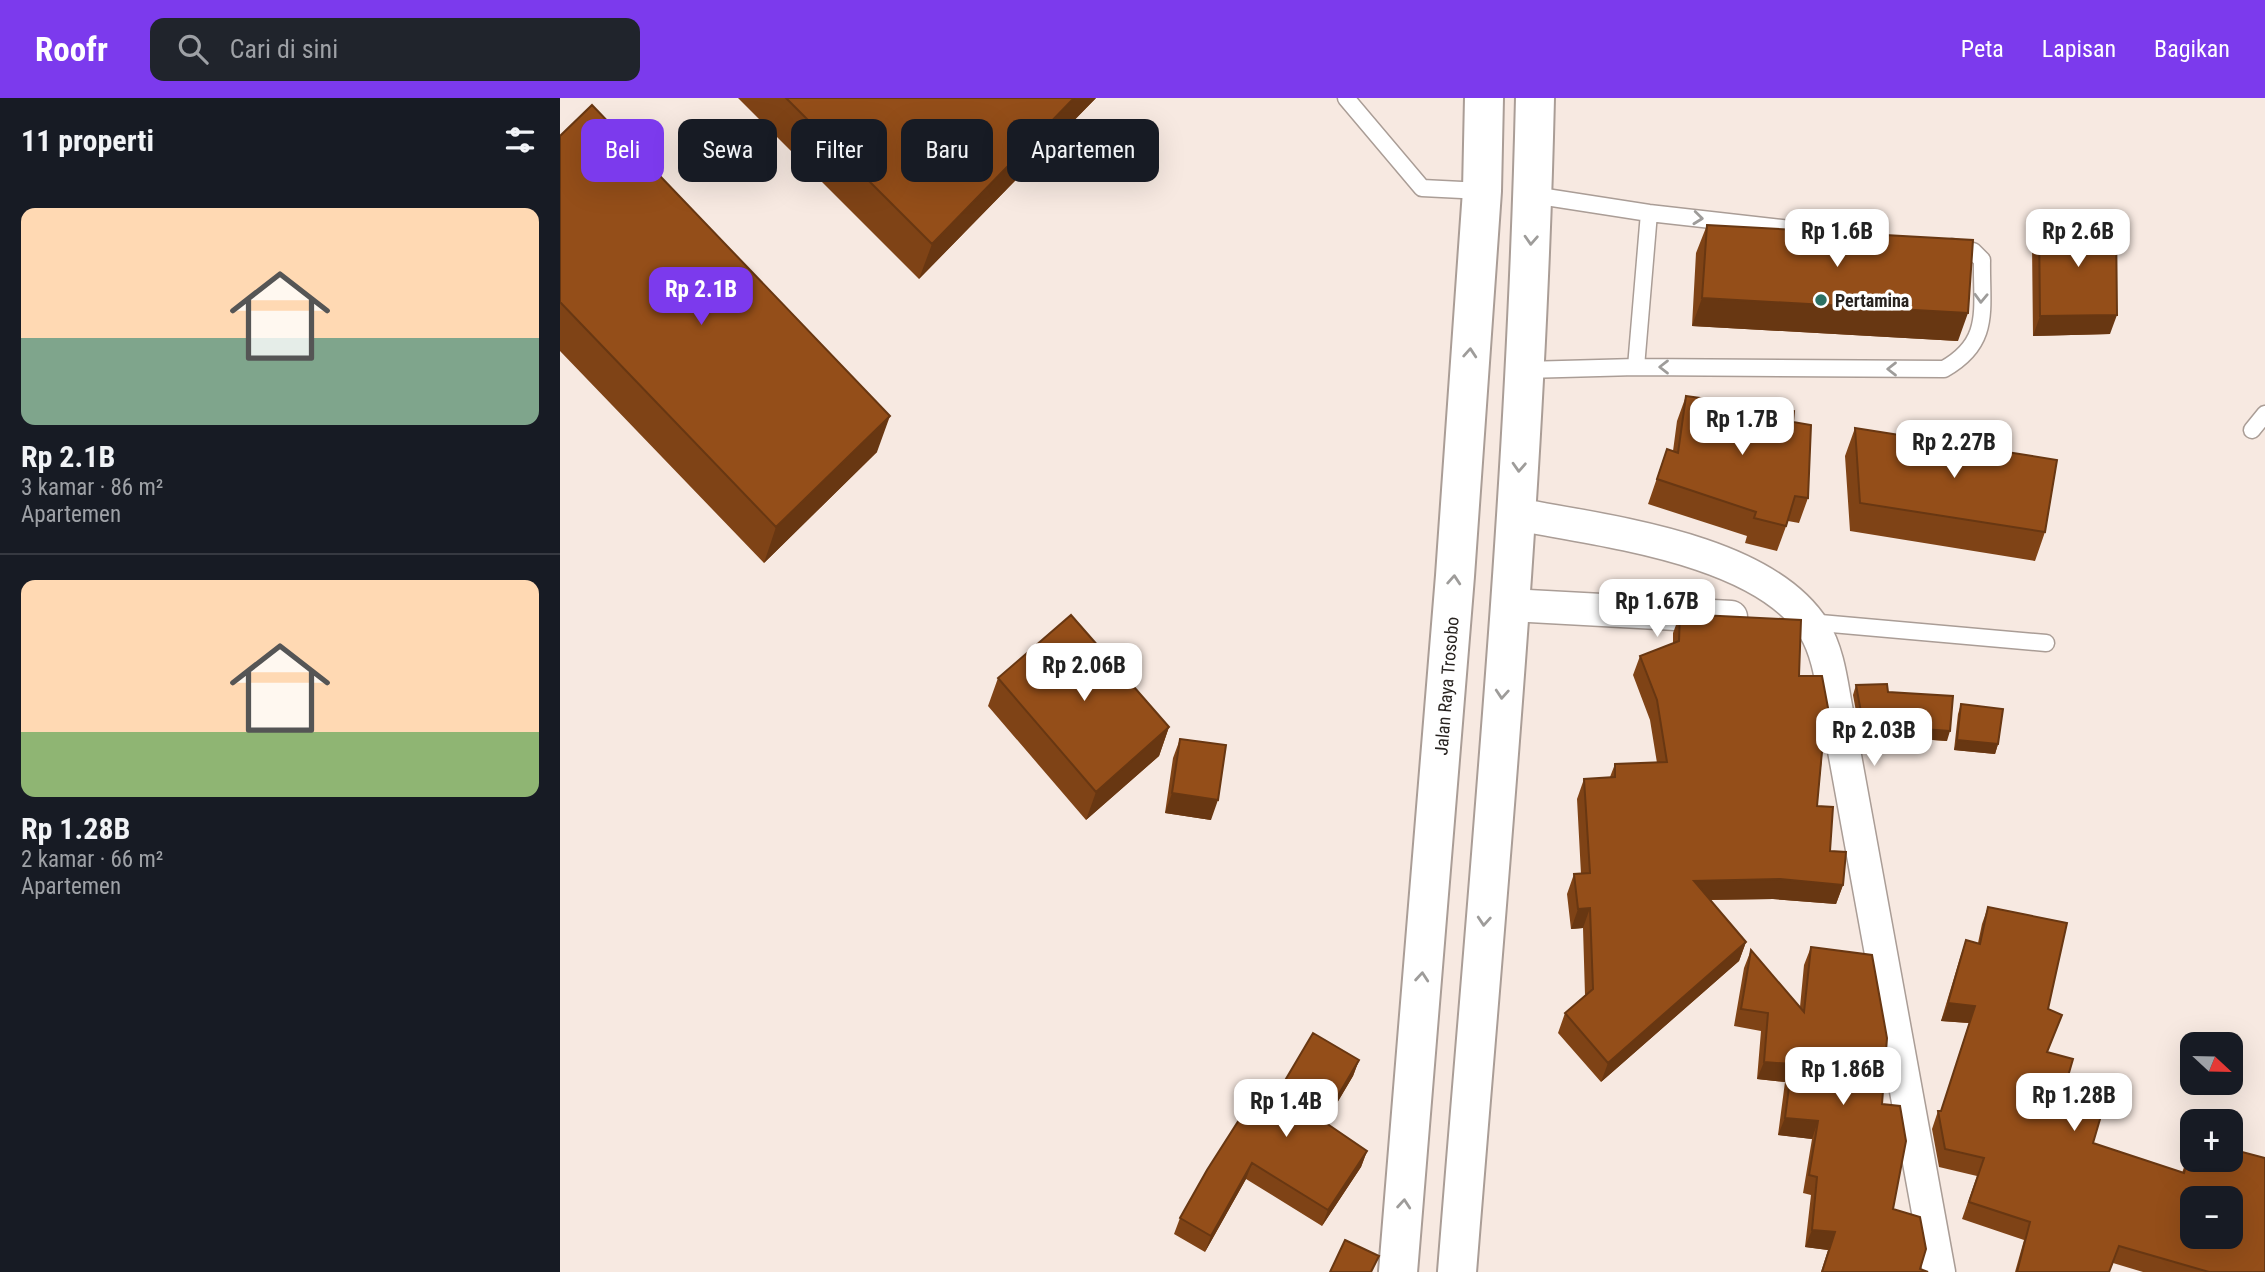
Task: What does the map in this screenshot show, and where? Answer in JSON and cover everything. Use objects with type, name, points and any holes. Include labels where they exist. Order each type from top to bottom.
[{"type":"highway","name":"Jalan Raya Trosobo","points":[[1398,1272],[1455,576],[1482,191],[1484,98]]},
{"type":"highway","points":[[1457,1272],[1516,514],[1533,195],[1535,98]]},
{"type":"street","points":[[1516,514],[1669,544],[1725,564],[1766,584],[1790,602],[1815,630],[1827,662],[1835,701],[1939,1272]]},
{"type":"street","points":[[1509,605],[1809,622]]},
{"type":"lane","points":[[1346,98],[1422,188],[1482,191]]},
{"type":"lane","points":[[1533,195],[1649,213],[1836,234]]},
{"type":"lane","points":[[1636,367],[1649,213]]},
{"type":"lane","points":[[1525,370],[1636,367],[1944,369],[1958,361],[1974,344],[1980,332],[1982,260],[1973,251],[1930,245]]},
{"type":"lane","points":[[2252,430],[2265,414]]},
{"type":"lane","points":[[1809,622],[2046,643]]},
{"type":"building","points":[[786,98],[1074,98],[1054,119],[1007,119],[1007,167],[993,181],[993,119],[901,119],[901,182],[992,182],[932,244],[870,182],[887,182],[887,119],[807,119]]},
{"type":"building","points":[[592,105],[605,119],[581,119],[581,182],[664,180],[890,416],[776,527],[560,302],[560,136]]},
{"type":"building","points":[[2116,222],[2117,315],[2040,316],[2039,224]]},
{"type":"building","points":[[1707,225],[1973,240],[1968,313],[1702,298]]},
{"type":"building","points":[[1686,396],[1794,411],[1793,422],[1811,425],[1808,498],[1795,496],[1786,526],[1754,518],[1756,512],[1657,479],[1667,449],[1678,453]]},
{"type":"building","points":[[1855,428],[2057,460],[2045,532],[1860,503]]},
{"type":"building","points":[[1680,614],[1801,620],[1799,676],[1822,676],[1832,729],[1824,729],[1817,806],[1833,807],[1830,851],[1846,852],[1843,885],[1780,879],[1694,881],[1746,942],[1608,1063],[1565,1013],[1593,989],[1590,908],[1578,909],[1574,874],[1590,873],[1584,779],[1615,777],[1615,764],[1667,762],[1657,700],[1640,656],[1679,641]]},
{"type":"building","points":[[1071,615],[1169,727],[1096,792],[998,678]]},
{"type":"building","points":[[1887,684],[1888,692],[1953,696],[1950,731],[1923,729],[1865,734],[1856,685]]},
{"type":"building","points":[[1961,704],[2003,709],[1998,744],[1957,740]]},
{"type":"building","points":[[1180,739],[1226,745],[1218,800],[1172,793]]},
{"type":"building","points":[[1988,907],[2067,923],[2048,1009],[2062,1015],[2047,1052],[2073,1059],[2062,1097],[2103,1109],[2093,1143],[2180,1172],[2243,1172],[2243,1152],[2265,1158],[2265,1272],[2209,1272],[2119,1246],[2109,1272],[2017,1272],[2030,1222],[1969,1202],[1984,1158],[1945,1149],[1938,1111],[1941,1111],[1975,1006],[1948,1003],[1966,940],[1980,944]]},
{"type":"building","points":[[1811,947],[1872,955],[1887,1038],[1882,1104],[1900,1106],[1906,1141],[1893,1209],[1920,1217],[1926,1249],[1920,1269],[1928,1272],[1822,1272],[1835,1232],[1812,1230],[1817,1177],[1809,1175],[1818,1121],[1785,1118],[1792,1064],[1764,1062],[1768,1013],[1741,1009],[1751,950],[1804,1012]]},
{"type":"building","points":[[1313,1033],[1359,1060],[1323,1121],[1367,1151],[1328,1210],[1252,1163],[1211,1236],[1180,1218],[1262,1084],[1277,1094]]},
{"type":"building","points":[[1345,1240],[1379,1256],[1371,1272],[1330,1272]]},
{"type":"place","name":"Pertamina","points":[[1821,300]]}]
